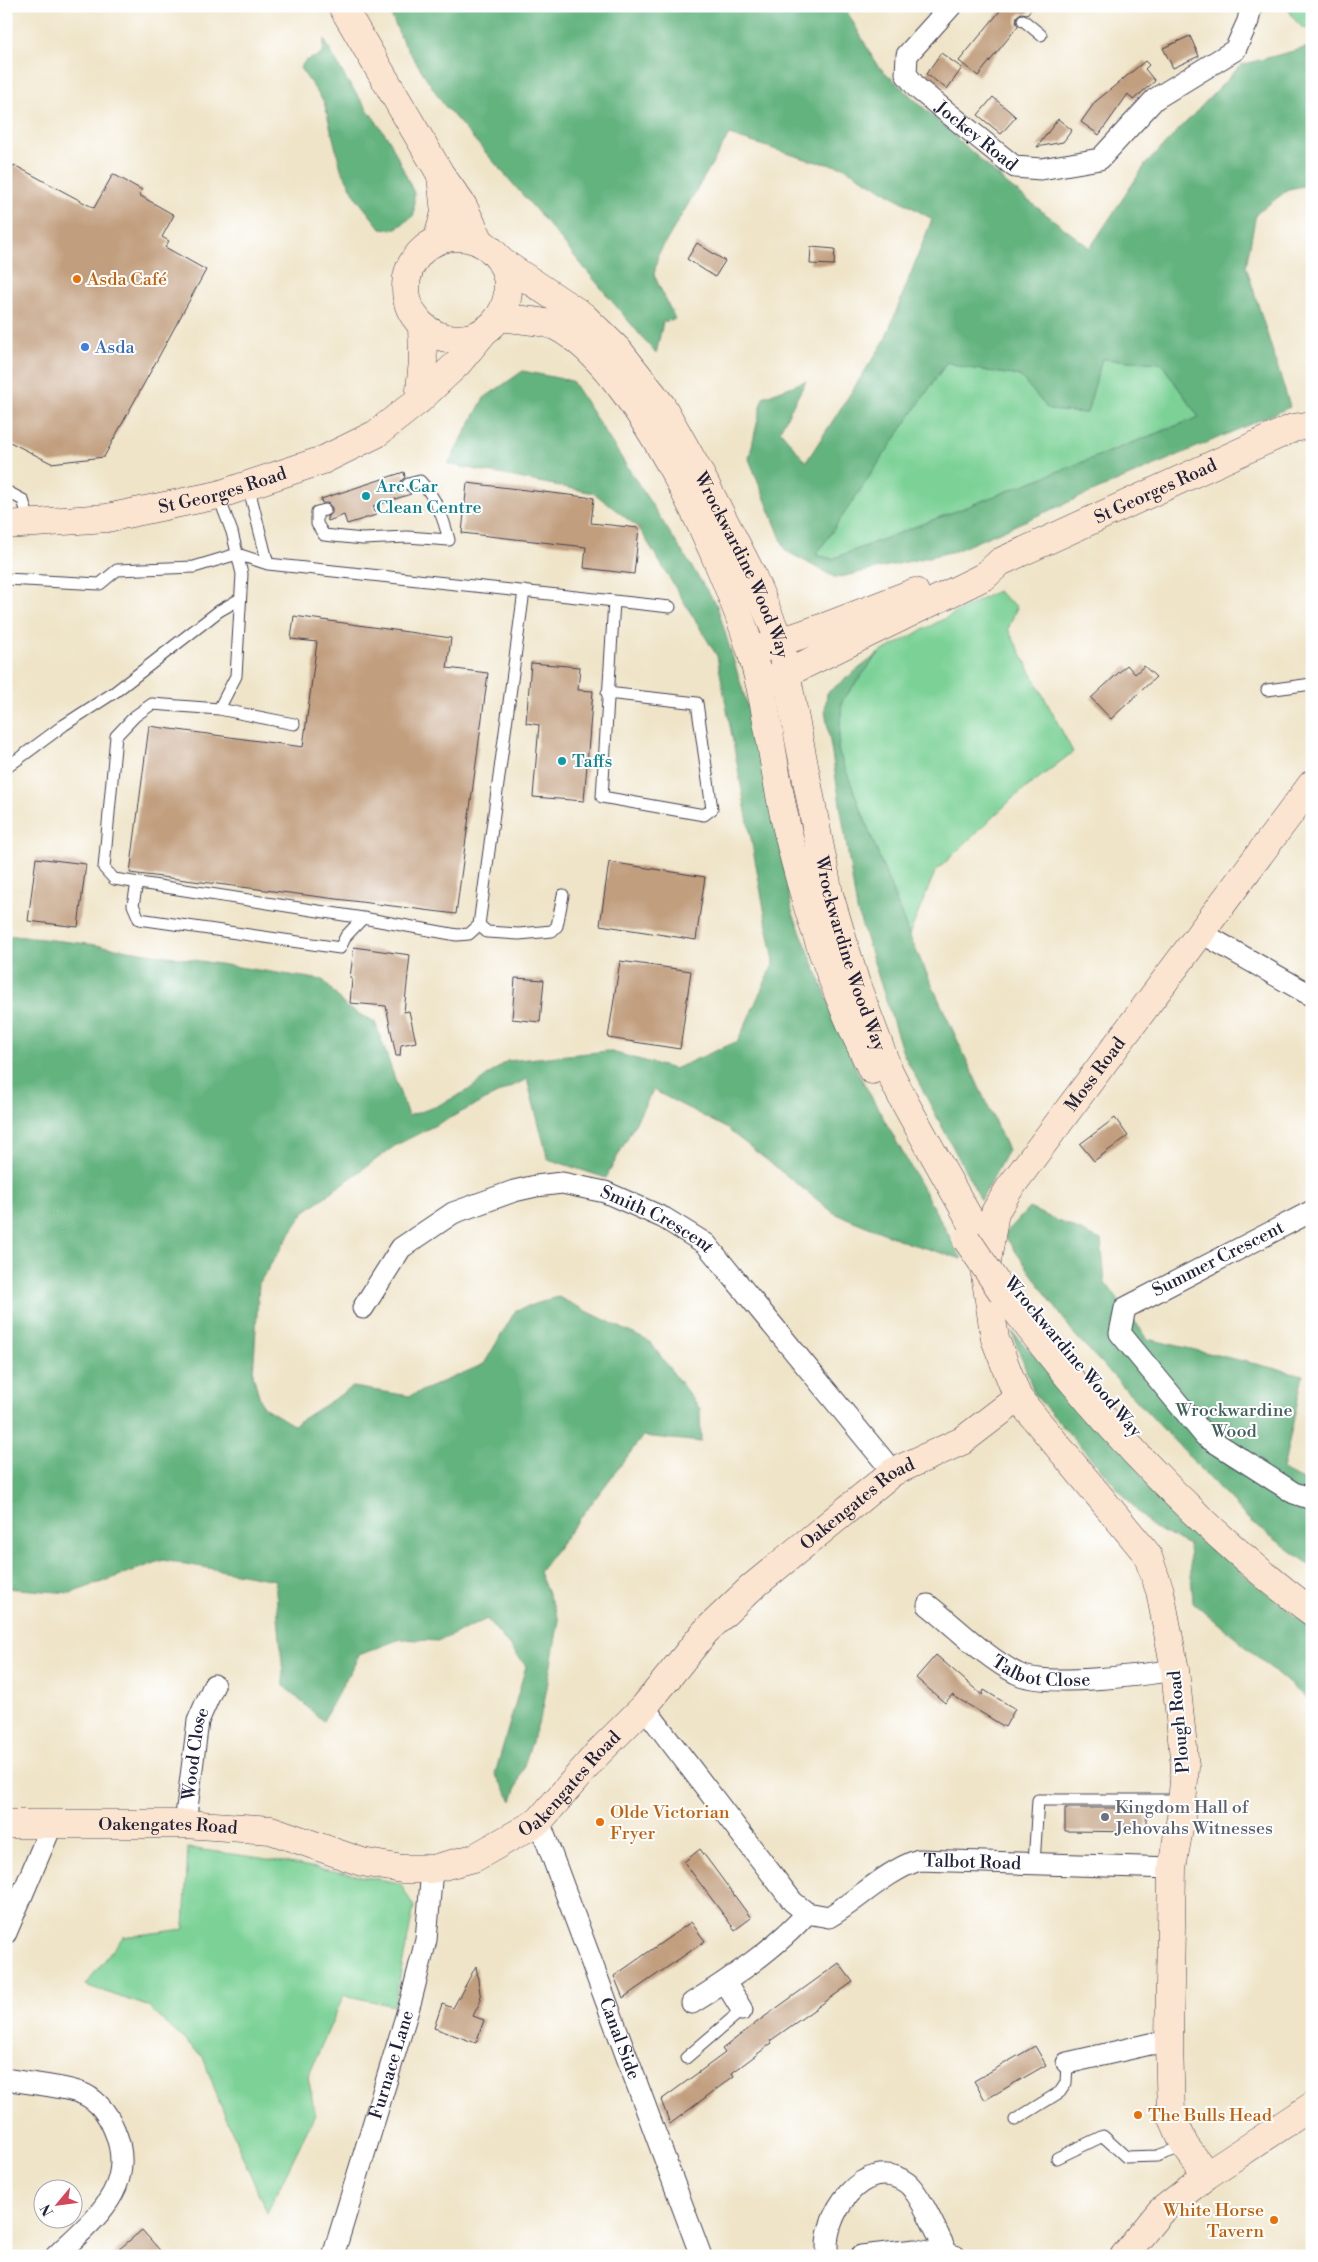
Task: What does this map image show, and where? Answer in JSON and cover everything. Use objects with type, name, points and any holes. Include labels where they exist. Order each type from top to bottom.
[{"type":"street","points":[[342,6],[441,174],[463,206],[481,243]]},
{"type":"street","name":"Jockey Road","points":[[951,6],[907,55],[906,74],[917,88],[1015,167],[1041,168],[1100,159],[1155,99],[1236,50],[1248,20],[1250,6]]},
{"type":"street","points":[[437,241],[445,213],[441,174]]},
{"type":"street","points":[[459,237],[481,243],[493,251],[502,262],[508,280],[508,299],[492,325],[462,340],[441,337],[422,326],[408,305],[406,281],[415,258],[428,245],[437,241],[459,237]]},
{"type":"street","name":"Wrockwardine Wood Way","points":[[502,262],[583,316],[619,351],[662,406],[700,474],[747,567],[780,642],[829,894],[856,984],[888,1069],[970,1233]]},
{"type":"street","name":"Wrockwardine Wood Way","points":[[492,325],[555,326],[578,341],[607,368],[644,421],[694,509],[730,594],[751,652],[788,834],[820,946],[853,1032],[904,1135],[1004,1284],[1041,1344],[1147,1465],[1274,1584],[1312,1612]]},
{"type":"street","name":"St Georges Road","points":[[18,524],[107,518],[218,495],[323,460],[376,434],[418,400],[458,363],[492,325]]},
{"type":"street","points":[[418,400],[424,361],[422,326]]},
{"type":"street","name":"St Georges Road","points":[[751,652],[869,611],[982,564],[1000,562],[1294,428],[1312,425]]},
{"type":"street","name":"St Georges Road","points":[[758,683],[787,673],[985,576],[1000,562]]},
{"type":"street","name":"Moss Road","points":[[1018,1398],[995,1339],[986,1274],[995,1212],[1009,1189],[1312,784]]},
{"type":"street","points":[[1200,932],[1312,996]]},
{"type":"street","name":"Smith Crescent","points":[[363,1308],[401,1248],[453,1213],[514,1191],[536,1186],[562,1183],[605,1192],[664,1218],[706,1244],[893,1472]]},
{"type":"street","name":"Summer Crescent","points":[[1312,1211],[1124,1308],[1120,1333],[1205,1436],[1294,1493],[1312,1499]]},
{"type":"street","name":"Wrockwardine Wood Way","points":[[1004,1284],[1147,1446],[1247,1542],[1280,1570],[1312,1593]]},
{"type":"street","name":"Oakengates Road","points":[[6,1824],[53,1822],[185,1824],[271,1830],[362,1862],[402,1869],[432,1870],[474,1858],[539,1821],[598,1753],[644,1707],[705,1632],[751,1588],[893,1472],[962,1441],[1018,1398]]},
{"type":"street","name":"Plough Road","points":[[1018,1398],[1147,1554],[1160,1591],[1175,1670],[1185,1767],[1172,1868],[1169,2043],[1171,2114],[1185,2146],[1206,2174]]},
{"type":"street","name":"Talbot Close","points":[[928,1605],[994,1659],[1017,1674],[1039,1679],[1113,1678],[1175,1670]]},
{"type":"street","name":"Wood Close","points":[[185,1824],[198,1721],[214,1685]]},
{"type":"street","points":[[644,1707],[793,1902],[807,1912],[789,1931],[725,1982],[692,2003]]},
{"type":"street","name":"Canal Side","points":[[539,1821],[701,2256]]},
{"type":"street","points":[[6,1933],[53,1822]]},
{"type":"street","name":"Talbot Road","points":[[807,1912],[828,1917],[853,1902],[903,1866],[919,1860],[1172,1868]]},
{"type":"street","name":"Furnace Lane","points":[[333,2256],[411,2000],[424,1949],[432,1870]]},
{"type":"street","points":[[725,1982],[742,2010]]},
{"type":"street","points":[[1068,2063],[1150,2044],[1169,2043]]},
{"type":"street","points":[[6,2080],[79,2092],[97,2103],[110,2118],[118,2139],[123,2159],[120,2177],[112,2197],[95,2219],[56,2256]]},
{"type":"street","points":[[1124,2256],[1160,2212],[1206,2174],[1312,2106]]},
{"type":"street","points":[[828,2256],[826,2245],[830,2227],[841,2205],[856,2185],[868,2177],[883,2175],[897,2178],[909,2184],[951,2254]]},
{"type":"street","points":[[861,2256],[915,2250],[951,2254]]},
{"type":"lane","points":[[1022,20],[1041,35]]},
{"type":"lane","points":[[325,510],[317,512],[317,524],[324,535],[363,539],[407,537],[450,540],[441,511],[431,492],[420,481],[408,484]]},
{"type":"lane","points":[[248,485],[268,564]]},
{"type":"lane","points":[[6,491],[24,500],[18,524]]},
{"type":"lane","points":[[218,495],[232,532],[242,574],[236,676],[219,709]]},
{"type":"lane","points":[[6,579],[100,584],[117,570],[194,567],[237,554],[268,564],[670,607]]},
{"type":"lane","points":[[294,724],[219,709],[152,704],[135,716],[116,736],[104,868],[114,880],[363,918],[457,935],[469,934],[479,925],[524,591]]},
{"type":"lane","points":[[6,768],[64,725],[115,692],[219,611],[240,599]]},
{"type":"lane","points":[[607,693],[697,703],[712,809],[704,815],[602,797],[607,693],[614,601]]},
{"type":"lane","points":[[1268,690],[1312,684]]},
{"type":"lane","points":[[137,883],[133,905],[140,919],[340,948],[346,936],[363,918]]},
{"type":"lane","points":[[479,925],[487,932],[519,934],[552,931],[557,926],[563,895]]},
{"type":"lane","points":[[1034,1864],[1038,1800],[1182,1800]]},
{"type":"lane","points":[[686,2058],[742,2010]]},
{"type":"lane","points":[[1015,2120],[1060,2092],[1066,2083],[1068,2063]]},
{"type":"lane","points":[[1057,2158],[1103,2136],[1126,2157],[1157,2156],[1185,2146]]},
{"type":"green space","points":[[387,6],[844,6],[877,65],[1008,185],[1090,248],[1145,165],[1241,65],[1312,46],[1312,184],[1289,189],[1256,214],[1246,266],[1290,407],[955,551],[836,578],[786,551],[749,459],[763,397],[806,381],[780,430],[806,462],[885,340],[932,219],[843,167],[812,161],[729,135],[658,255],[654,275],[675,319],[663,322],[656,354],[542,217],[444,105],[403,42]],"holes":[[[1102,359],[1161,363],[1199,417],[832,559],[816,555],[947,362],[963,367],[1020,376],[1049,410],[1087,413]]]},
{"type":"green space","points":[[1287,6],[1312,6],[1312,30],[1300,25]]},
{"type":"green space","points":[[324,39],[346,79],[390,141],[414,193],[414,215],[395,228],[381,229],[358,200],[341,169],[324,102],[300,68],[305,61],[323,54]]},
{"type":"green space","points":[[1102,359],[1161,363],[1199,417],[832,559],[816,555],[947,362],[963,367],[1020,376],[1049,410],[1086,413]]},
{"type":"green space","points":[[523,371],[572,381],[717,606],[763,757],[792,911],[857,1071],[962,1259],[908,1243],[834,1213],[726,1128],[653,1090],[606,1178],[548,1159],[527,1079],[396,1145],[304,1212],[259,1283],[253,1375],[262,1406],[293,1425],[353,1387],[410,1396],[484,1364],[516,1310],[558,1297],[650,1342],[700,1409],[701,1442],[643,1436],[539,1572],[559,1620],[543,1709],[512,1801],[495,1774],[526,1666],[487,1619],[439,1641],[400,1639],[359,1655],[323,1721],[284,1686],[275,1580],[163,1560],[71,1593],[6,1588],[6,935],[89,944],[323,980],[346,1007],[375,1022],[408,1116],[435,1107],[467,1091],[507,1061],[608,1051],[674,1069],[738,1041],[774,962],[717,656],[639,528],[594,493],[448,464],[484,398]]},
{"type":"green space","points":[[997,591],[1017,607],[1008,629],[1073,752],[1013,798],[935,872],[909,935],[838,750],[842,701],[879,653]]},
{"type":"green space","points":[[879,653],[842,701],[838,750],[909,935],[1008,1150],[981,1200],[903,1053],[857,910],[825,710],[827,693]]},
{"type":"green space","name":"Wrockwardine Wood","points":[[1029,1208],[1101,1240],[1105,1282],[1148,1339],[1303,1375],[1283,1470],[1312,1485],[1312,1566],[1251,1522],[1075,1335],[1004,1235]]},
{"type":"green space","points":[[1012,1332],[1246,1576],[1312,1629],[1312,1703],[1193,1602],[1189,1545],[1152,1527],[1035,1395]]},
{"type":"green space","points":[[188,1848],[261,1858],[400,1883],[414,1907],[394,2006],[344,1995],[308,2076],[315,2114],[267,2213],[219,2101],[203,2057],[147,2006],[85,1985],[123,1937],[184,1929]]},
{"type":"building","points":[[1004,6],[1034,6],[1027,14],[1021,13],[1017,16],[1016,22],[1018,26],[978,76],[959,61]]},
{"type":"building","points":[[1190,36],[1199,56],[1173,68],[1163,48]]},
{"type":"building","points":[[941,53],[962,68],[947,89],[926,74]]},
{"type":"building","points":[[1145,61],[1149,65],[1145,69],[1155,81],[1133,100],[1128,94],[1099,135],[1081,122],[1095,102]]},
{"type":"building","points":[[993,97],[1016,117],[1001,134],[978,115]]},
{"type":"building","points":[[1058,119],[1072,130],[1063,142],[1037,147]]},
{"type":"building","name":"Asda","points":[[14,165],[94,208],[113,174],[142,190],[139,195],[174,215],[162,237],[169,241],[165,247],[206,270],[104,457],[51,463],[6,440],[6,179]]},
{"type":"building","points":[[697,243],[725,261],[715,277],[687,259]]},
{"type":"building","points":[[811,247],[835,249],[834,265],[810,264]]},
{"type":"building","name":"Arc Car Clean Centre","points":[[404,472],[405,477],[401,481],[401,486],[411,494],[373,506],[376,515],[347,524],[344,515],[328,521],[327,517],[332,513],[332,508],[328,503],[322,503],[321,499]]},
{"type":"building","points":[[467,483],[594,498],[591,523],[639,528],[634,574],[584,568],[586,547],[462,533]]},
{"type":"building","points":[[294,616],[451,638],[447,668],[488,673],[456,914],[130,873],[149,726],[303,747],[317,642],[291,639]]},
{"type":"building","name":"Taffs","points":[[531,663],[580,667],[578,690],[593,691],[584,801],[533,797],[539,725],[526,723]]},
{"type":"building","points":[[1127,665],[1135,674],[1144,666],[1156,677],[1111,719],[1091,698]]},
{"type":"building","points":[[36,858],[86,864],[78,927],[28,921]]},
{"type":"building","points":[[609,862],[705,877],[696,940],[600,925]]},
{"type":"building","points":[[354,947],[410,955],[404,1012],[409,1011],[416,1042],[401,1045],[400,1056],[396,1056],[386,1006],[350,1003],[352,979],[350,978]]},
{"type":"building","points":[[620,961],[691,971],[680,1049],[608,1038]]},
{"type":"building","points":[[515,978],[544,980],[540,1022],[512,1019]]},
{"type":"building","points":[[1115,1118],[1128,1136],[1094,1161],[1080,1144]]},
{"type":"building","points":[[936,1655],[982,1695],[984,1690],[1015,1709],[1005,1727],[952,1695],[945,1703],[916,1678]]},
{"type":"building","name":"Kingdom Hall of Jehovahs Witnesses","points":[[1065,1808],[1146,1808],[1146,1832],[1065,1831]]},
{"type":"building","points":[[700,1849],[751,1918],[735,1930],[684,1862]]},
{"type":"building","points":[[691,1922],[705,1941],[623,1998],[614,1976]]},
{"type":"building","points":[[839,1963],[853,1982],[770,2041],[772,2043],[732,2073],[734,2076],[670,2124],[661,2100],[725,2053],[722,2049]]},
{"type":"building","points":[[476,1966],[481,2000],[473,2016],[484,2020],[476,2043],[434,2028],[442,2004],[453,2008]]},
{"type":"building","points":[[1035,2046],[1046,2065],[985,2100],[974,2081]]},
{"type":"building","points":[[142,2230],[165,2256],[111,2256]]},
{"type":"place","name":"Asda Café","points":[[77,279]]},
{"type":"place","name":"Asda","points":[[85,347]]},
{"type":"place","name":"Arc Car Clean Centre","points":[[366,496]]},
{"type":"place","name":"Taffs","points":[[562,761]]},
{"type":"place","name":"Kingdom Hall of Jehovahs Witnesses","points":[[1105,1817]]},
{"type":"place","name":"Olde Victorian Fryer","points":[[600,1822]]},
{"type":"place","name":"The Bulls Head","points":[[1138,2115]]},
{"type":"place","name":"White Horse Tavern","points":[[1274,2220]]}]
